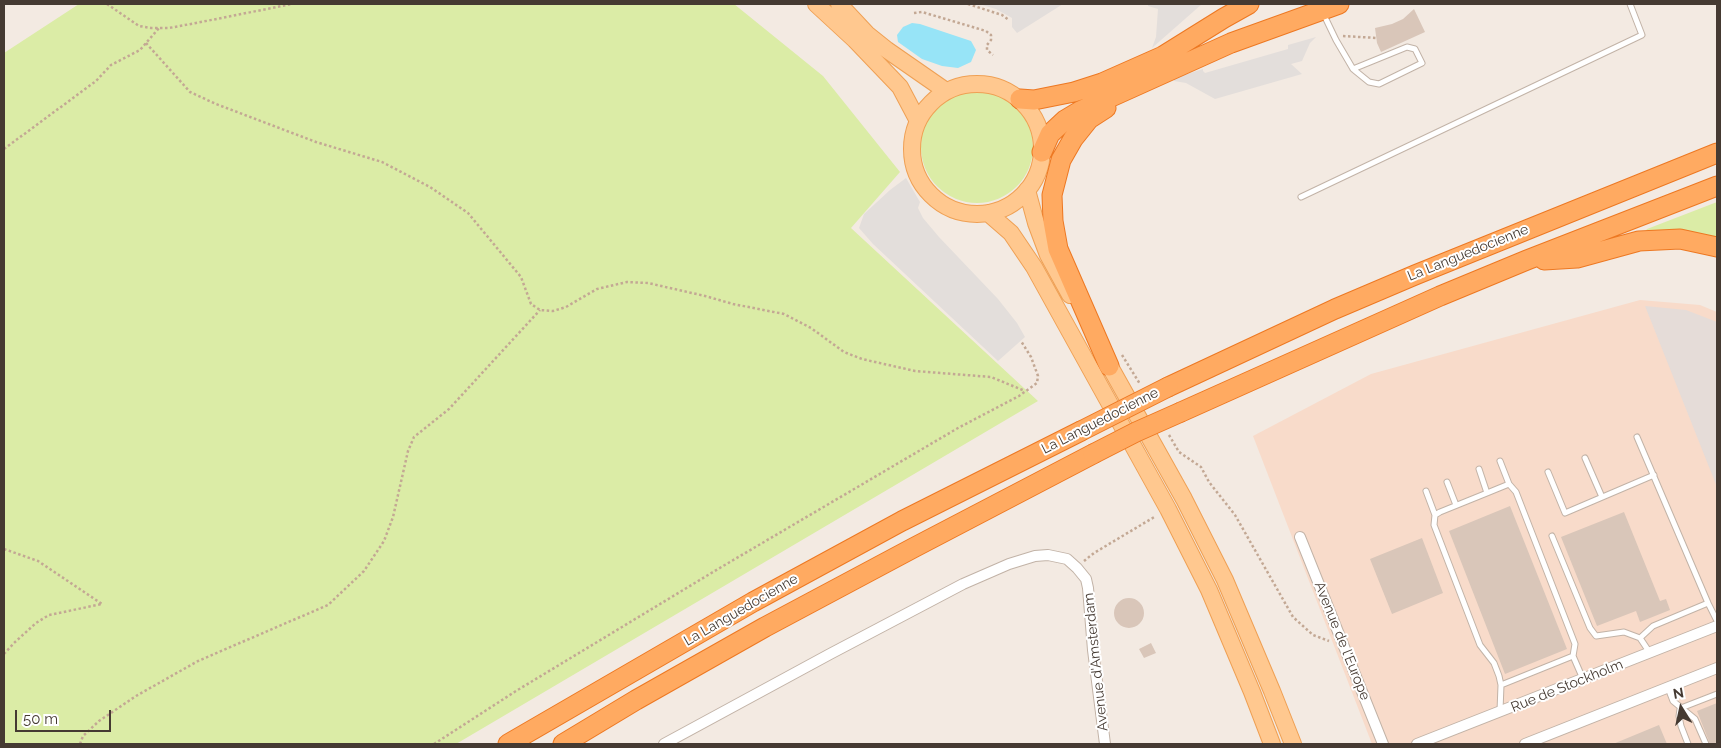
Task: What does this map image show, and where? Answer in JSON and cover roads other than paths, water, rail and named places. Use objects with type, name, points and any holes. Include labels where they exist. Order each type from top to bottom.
[{"type":"highway","points":[[1020,99],[1034,100],[1102,84],[1163,56],[1250,4]]},
{"type":"highway","points":[[1042,152],[1050,134],[1065,120],[1114,95],[1147,82],[1231,43],[1330,7]]},
{"type":"highway","points":[[1114,358],[1058,249],[1053,221],[1052,195],[1061,160],[1073,139],[1089,119],[1147,82]]},
{"type":"highway","name":"La Languedocienne","points":[[508,744],[753,602],[902,521],[1168,387],[1335,309],[1715,153]]},
{"type":"highway","name":"La Languedocienne","points":[[563,744],[765,627],[915,546],[1136,432],[1347,337],[1527,260],[1717,186]]},
{"type":"highway","points":[[1527,260],[1577,258],[1639,241],[1680,239],[1717,247]]},
{"type":"main road","points":[[816,4],[855,40],[900,87],[918,121]]},
{"type":"main road","points":[[839,4],[874,39],[946,92]]},
{"type":"main road","points":[[980,84],[997,87],[1020,99],[1032,114],[1040,132],[1042,152],[1038,172],[1027,190],[1016,201],[988,213],[970,213],[952,209],[937,200],[924,187],[916,171],[912,154],[913,137],[918,121],[930,104],[946,92],[962,85],[980,84]]},
{"type":"main road","points":[[1027,190],[1036,223],[1048,255],[1114,358],[1225,580],[1293,744]]},
{"type":"main road","points":[[988,213],[1011,233],[1034,267],[1168,509],[1209,590],[1272,744]]},
{"type":"street","name":"Avenue de l'Europe","points":[[1300,537],[1383,744]]},
{"type":"street","name":"Avenue d'Amsterdam","points":[[664,744],[963,584],[1009,564],[1048,554],[1067,560],[1086,579],[1105,744]]},
{"type":"street","name":"Rue de Stockholm","points":[[1417,744],[1500,713],[1717,626]]},
{"type":"street","points":[[1525,744],[1717,668]]},
{"type":"lane","points":[[1301,197],[1642,35],[1630,4]]},
{"type":"lane","points":[[1330,7],[1334,35],[1353,69],[1369,82],[1379,84],[1422,63],[1415,49],[1407,47],[1353,69]]},
{"type":"lane","points":[[1637,437],[1717,620]]},
{"type":"lane","points":[[1585,458],[1602,497]]},
{"type":"lane","points":[[1500,461],[1509,484],[1516,492],[1575,644],[1573,656],[1583,679]]},
{"type":"lane","points":[[1479,469],[1488,493]]},
{"type":"lane","points":[[1548,472],[1566,513],[1654,475]]},
{"type":"lane","points":[[1447,482],[1456,505]]},
{"type":"lane","points":[[1435,516],[1456,505],[1509,484]]},
{"type":"lane","points":[[1426,491],[1435,516],[1434,525],[1441,548],[1480,645],[1494,663],[1501,685],[1500,713]]},
{"type":"lane","points":[[1552,536],[1590,628],[1596,636],[1624,632],[1640,638],[1650,653]]},
{"type":"lane","points":[[1640,638],[1653,626],[1708,603]]},
{"type":"lane","points":[[1501,685],[1573,656]]},
{"type":"lane","points":[[1668,687],[1673,701],[1680,709],[1687,711],[1695,719],[1706,744]]},
{"type":"lane","points":[[1680,709],[1717,694]]},
{"type":"lane","points":[[1680,709],[1681,726],[1688,744]]},
{"type":"water","points":[[912,23],[971,41],[976,50],[971,62],[958,68],[942,66],[922,59],[898,42],[897,35],[903,27]]}]
